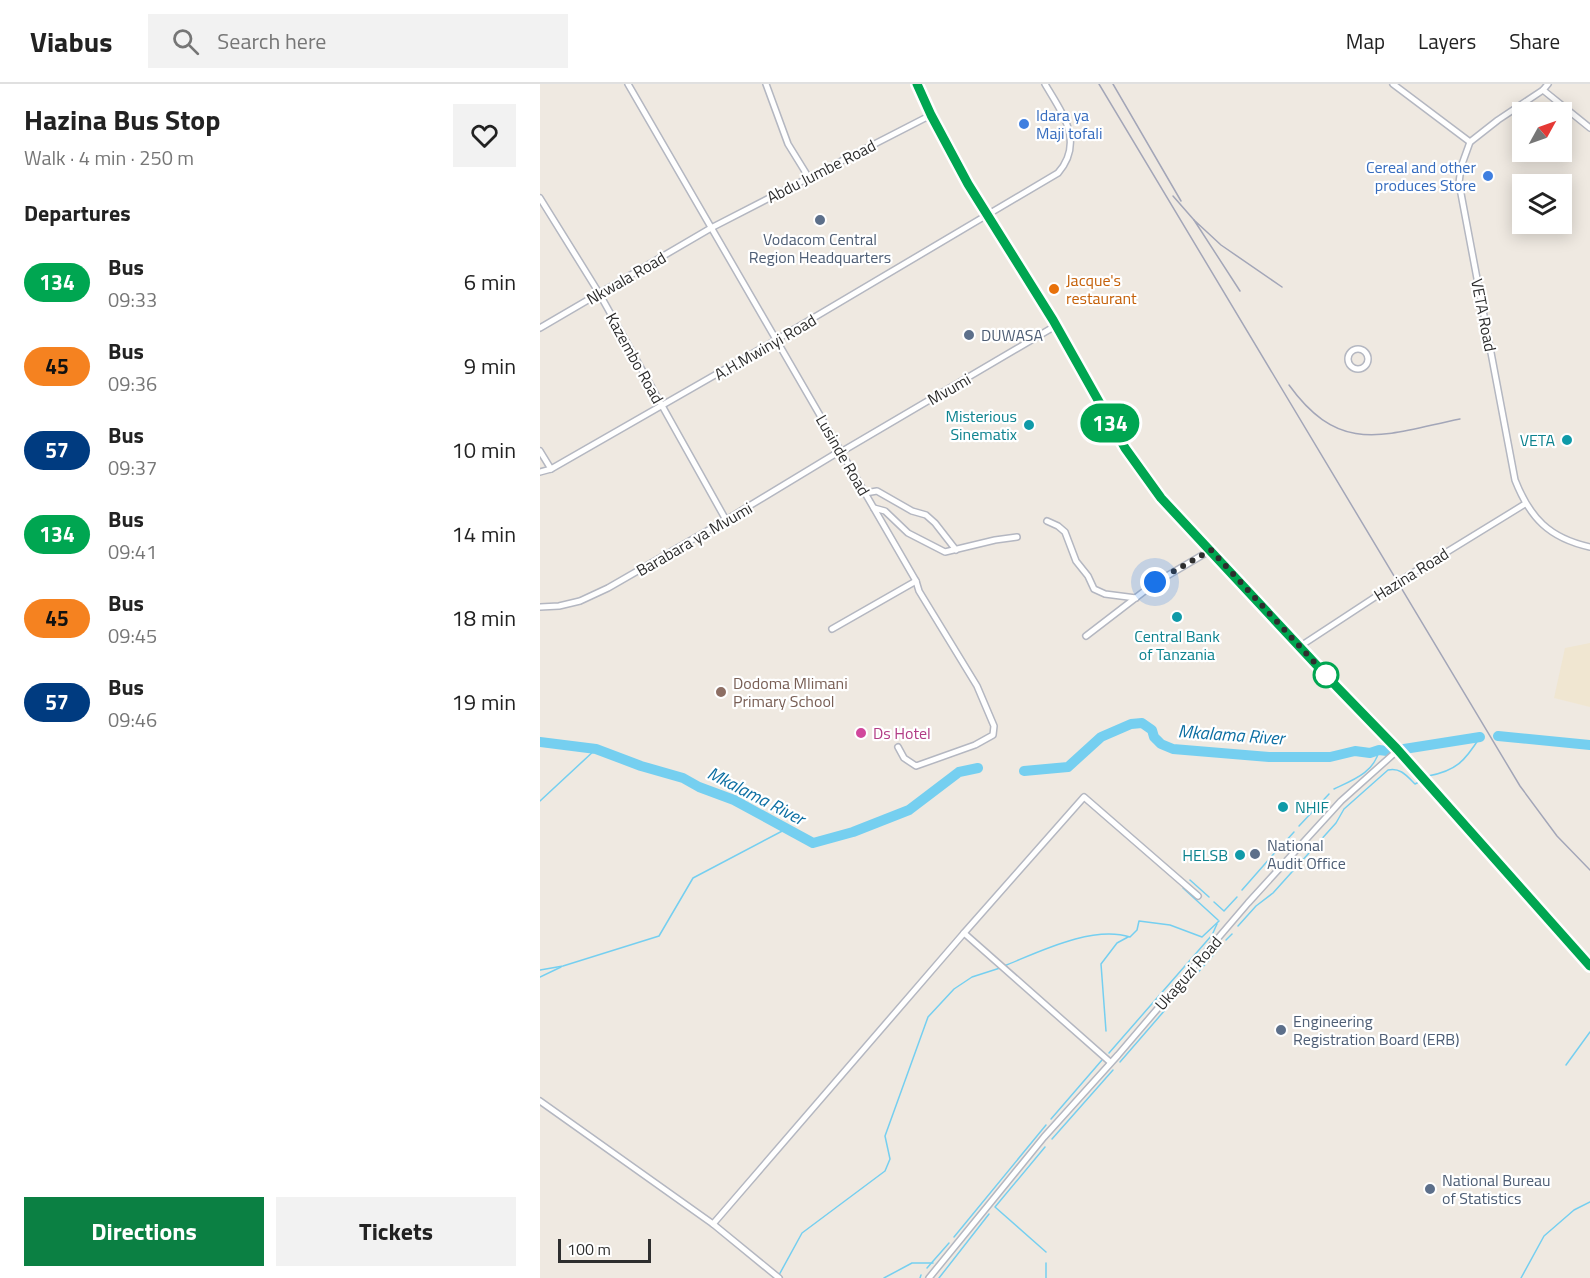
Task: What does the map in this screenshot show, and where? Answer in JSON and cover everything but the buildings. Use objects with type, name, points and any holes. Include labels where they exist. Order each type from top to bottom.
[{"type":"main road","points":[[917,84],[931,115],[986,214],[1057,325],[1125,448],[1161,498],[1398,750],[1590,966]]},
{"type":"street","name":"Lusinde Road","points":[[628,84],[916,581],[919,591],[977,686],[994,726],[993,735],[975,745],[916,766],[904,758],[898,747]]},
{"type":"street","points":[[766,84],[788,144],[809,178]]},
{"type":"street","name":"A.H.Mwinyi Road","points":[[540,472],[551,469],[662,407],[1058,173],[1071,152],[1070,136],[1066,120],[1045,84]]},
{"type":"street","points":[[1394,84],[1470,142],[1543,90],[1548,84]]},
{"type":"street","points":[[1543,90],[1590,128]]},
{"type":"street","name":"Abdu Jumbe Road","points":[[711,228],[931,115]]},
{"type":"street","name":"VETA Road","points":[[1470,142],[1461,167],[1459,183],[1462,207],[1515,480],[1525,504],[1552,532],[1571,543],[1590,547]]},
{"type":"street","name":"Kazembo Road","points":[[540,198],[599,293],[726,520]]},
{"type":"street","name":"Nkwala Road","points":[[540,328],[711,228]]},
{"type":"street","name":"Mvumi","points":[[841,451],[1057,325]]},
{"type":"street","points":[[540,451],[551,469]]},
{"type":"street","name":"Barabara ya Mvumi","points":[[540,608],[559,606],[590,597],[726,520],[841,451]]},
{"type":"street","points":[[865,493],[877,492],[912,511],[926,515],[956,550]]},
{"type":"street","name":"Hazina Road","points":[[1299,647],[1398,582],[1525,504]]},
{"type":"street","points":[[874,508],[885,511],[901,527],[940,551],[956,550],[1017,537]]},
{"type":"street","points":[[1047,521],[1065,532],[1076,561],[1088,576],[1094,589],[1105,594],[1136,598]]},
{"type":"street","points":[[1086,636],[1155,582],[1211,550]]},
{"type":"street","points":[[832,629],[916,581]]},
{"type":"street","name":"Ukaguzi Road","points":[[929,1278],[987,1205],[1110,1062],[1313,832],[1341,801],[1398,750]]},
{"type":"street","points":[[713,1224],[1084,796],[1198,896]]},
{"type":"street","points":[[964,933],[1110,1062]]},
{"type":"street","points":[[540,1101],[713,1224],[779,1278]]},
{"type":"shaded area","points":[[1590,643],[1590,707],[1554,698],[1565,648]]},
{"type":"waterway","name":"Mkalama River","points":[[1024,771],[1068,767],[1101,737],[1131,724],[1142,723],[1152,730],[1154,737],[1161,744],[1173,749],[1269,757],[1330,757],[1355,751],[1370,753],[1379,750],[1387,751]]},
{"type":"waterway","name":"Mkalama River","points":[[1498,736],[1590,745]]},
{"type":"waterway","points":[[1428,776],[1446,771],[1459,764],[1480,737]]},
{"type":"waterway","name":"Mkalama River","points":[[1404,749],[1480,737]]},
{"type":"waterway","name":"Mkalama River","points":[[540,742],[596,749],[641,766],[683,778],[699,787],[734,800],[813,843],[853,832],[909,810],[959,772],[978,768]]},
{"type":"waterway","points":[[540,801],[596,749]]},
{"type":"waterway","points":[[1334,789],[1356,779],[1368,770],[1377,758],[1379,750]]},
{"type":"waterway","points":[[1238,926],[1256,906],[1273,893],[1336,823],[1344,809],[1388,770],[1400,771],[1415,784],[1419,782]]},
{"type":"waterway","points":[[1299,826],[1329,794]]},
{"type":"waterway","points":[[540,970],[563,966],[659,936],[693,878],[788,828]]},
{"type":"waterway","points":[[1284,843],[1294,832]]},
{"type":"waterway","points":[[1242,890],[1278,849]]},
{"type":"waterway","points":[[1190,880],[1209,897]]},
{"type":"waterway","points":[[1183,888],[1218,920]]},
{"type":"waterway","points":[[1214,902],[1224,911],[1237,897]]},
{"type":"waterway","points":[[1004,966],[1083,937],[1099,934],[1130,937],[1137,930],[1139,921],[1170,925],[1202,937],[1219,921]]},
{"type":"waterway","points":[[1109,1053],[1212,935],[1217,924]]},
{"type":"waterway","points":[[1226,940],[1232,934]]},
{"type":"waterway","points":[[1106,1031],[1101,964],[1117,943],[1128,937]]},
{"type":"waterway","points":[[1173,1001],[1222,945]]},
{"type":"waterway","points":[[540,977],[561,967]]},
{"type":"waterway","points":[[779,1275],[802,1233],[885,1171],[890,1159],[885,1136],[928,1017],[954,989],[972,977],[1000,968]]},
{"type":"waterway","points":[[1120,1062],[1165,1010]]},
{"type":"waterway","points":[[1566,1065],[1590,1032]]},
{"type":"waterway","points":[[1051,1119],[1102,1060]]},
{"type":"waterway","points":[[1052,1139],[1113,1070]]},
{"type":"waterway","points":[[954,1237],[1046,1125]]},
{"type":"waterway","points":[[1045,1147],[995,1207],[1046,1252]]},
{"type":"waterway","points":[[1521,1278],[1544,1236],[1574,1210],[1590,1202]]},
{"type":"waterway","points":[[939,1278],[989,1214]]},
{"type":"waterway","points":[[927,1268],[949,1243]]},
{"type":"waterway","points":[[884,1278],[912,1263],[933,1263]]},
{"type":"waterway","points":[[1046,1263],[1046,1278]]},
{"type":"railway","points":[[1099,84],[1520,786],[1557,836],[1590,870]]},
{"type":"railway","points":[[1113,84],[1181,201]]},
{"type":"railway","points":[[1173,196],[1194,220]]},
{"type":"railway","points":[[1240,291],[1194,220],[1221,245],[1282,287]]},
{"type":"railway","points":[[1289,385],[1308,408],[1327,423],[1346,431],[1366,435],[1387,434],[1460,419]]},
{"type":"bus line","name":"134","points":[[917,84],[968,184],[1069,346],[1125,448],[1161,498],[1397,749],[1590,966]]},
{"type":"place","name":"Idara ya Maji tofali","points":[[1024,124]]},
{"type":"place","name":"Cereal and other produces Store","points":[[1488,176]]},
{"type":"place","name":"Vodacom Central Region Headquarters","points":[[820,220]]},
{"type":"place","name":"Jacque's restaurant","points":[[1054,289]]},
{"type":"place","name":"DUWASA","points":[[969,335]]},
{"type":"place","name":"Misterious Sinematix","points":[[1029,425]]},
{"type":"place","name":"VETA","points":[[1567,440]]},
{"type":"place","name":"Central Bank of Tanzania","points":[[1177,617]]},
{"type":"place","name":"Dodoma Mlimani Primary School","points":[[721,692]]},
{"type":"place","name":"Ds Hotel","points":[[861,733]]},
{"type":"place","name":"NHIF","points":[[1283,807]]},
{"type":"place","name":"National Audit Office","points":[[1255,854]]},
{"type":"place","name":"HELSB","points":[[1240,855]]},
{"type":"place","name":"Engineering Registration Board (ERB)","points":[[1281,1030]]},
{"type":"place","name":"National Bureau of Statistics","points":[[1430,1189]]},
{"type":"route","points":[[1155,582],[1211,550],[1326,675]]}]
